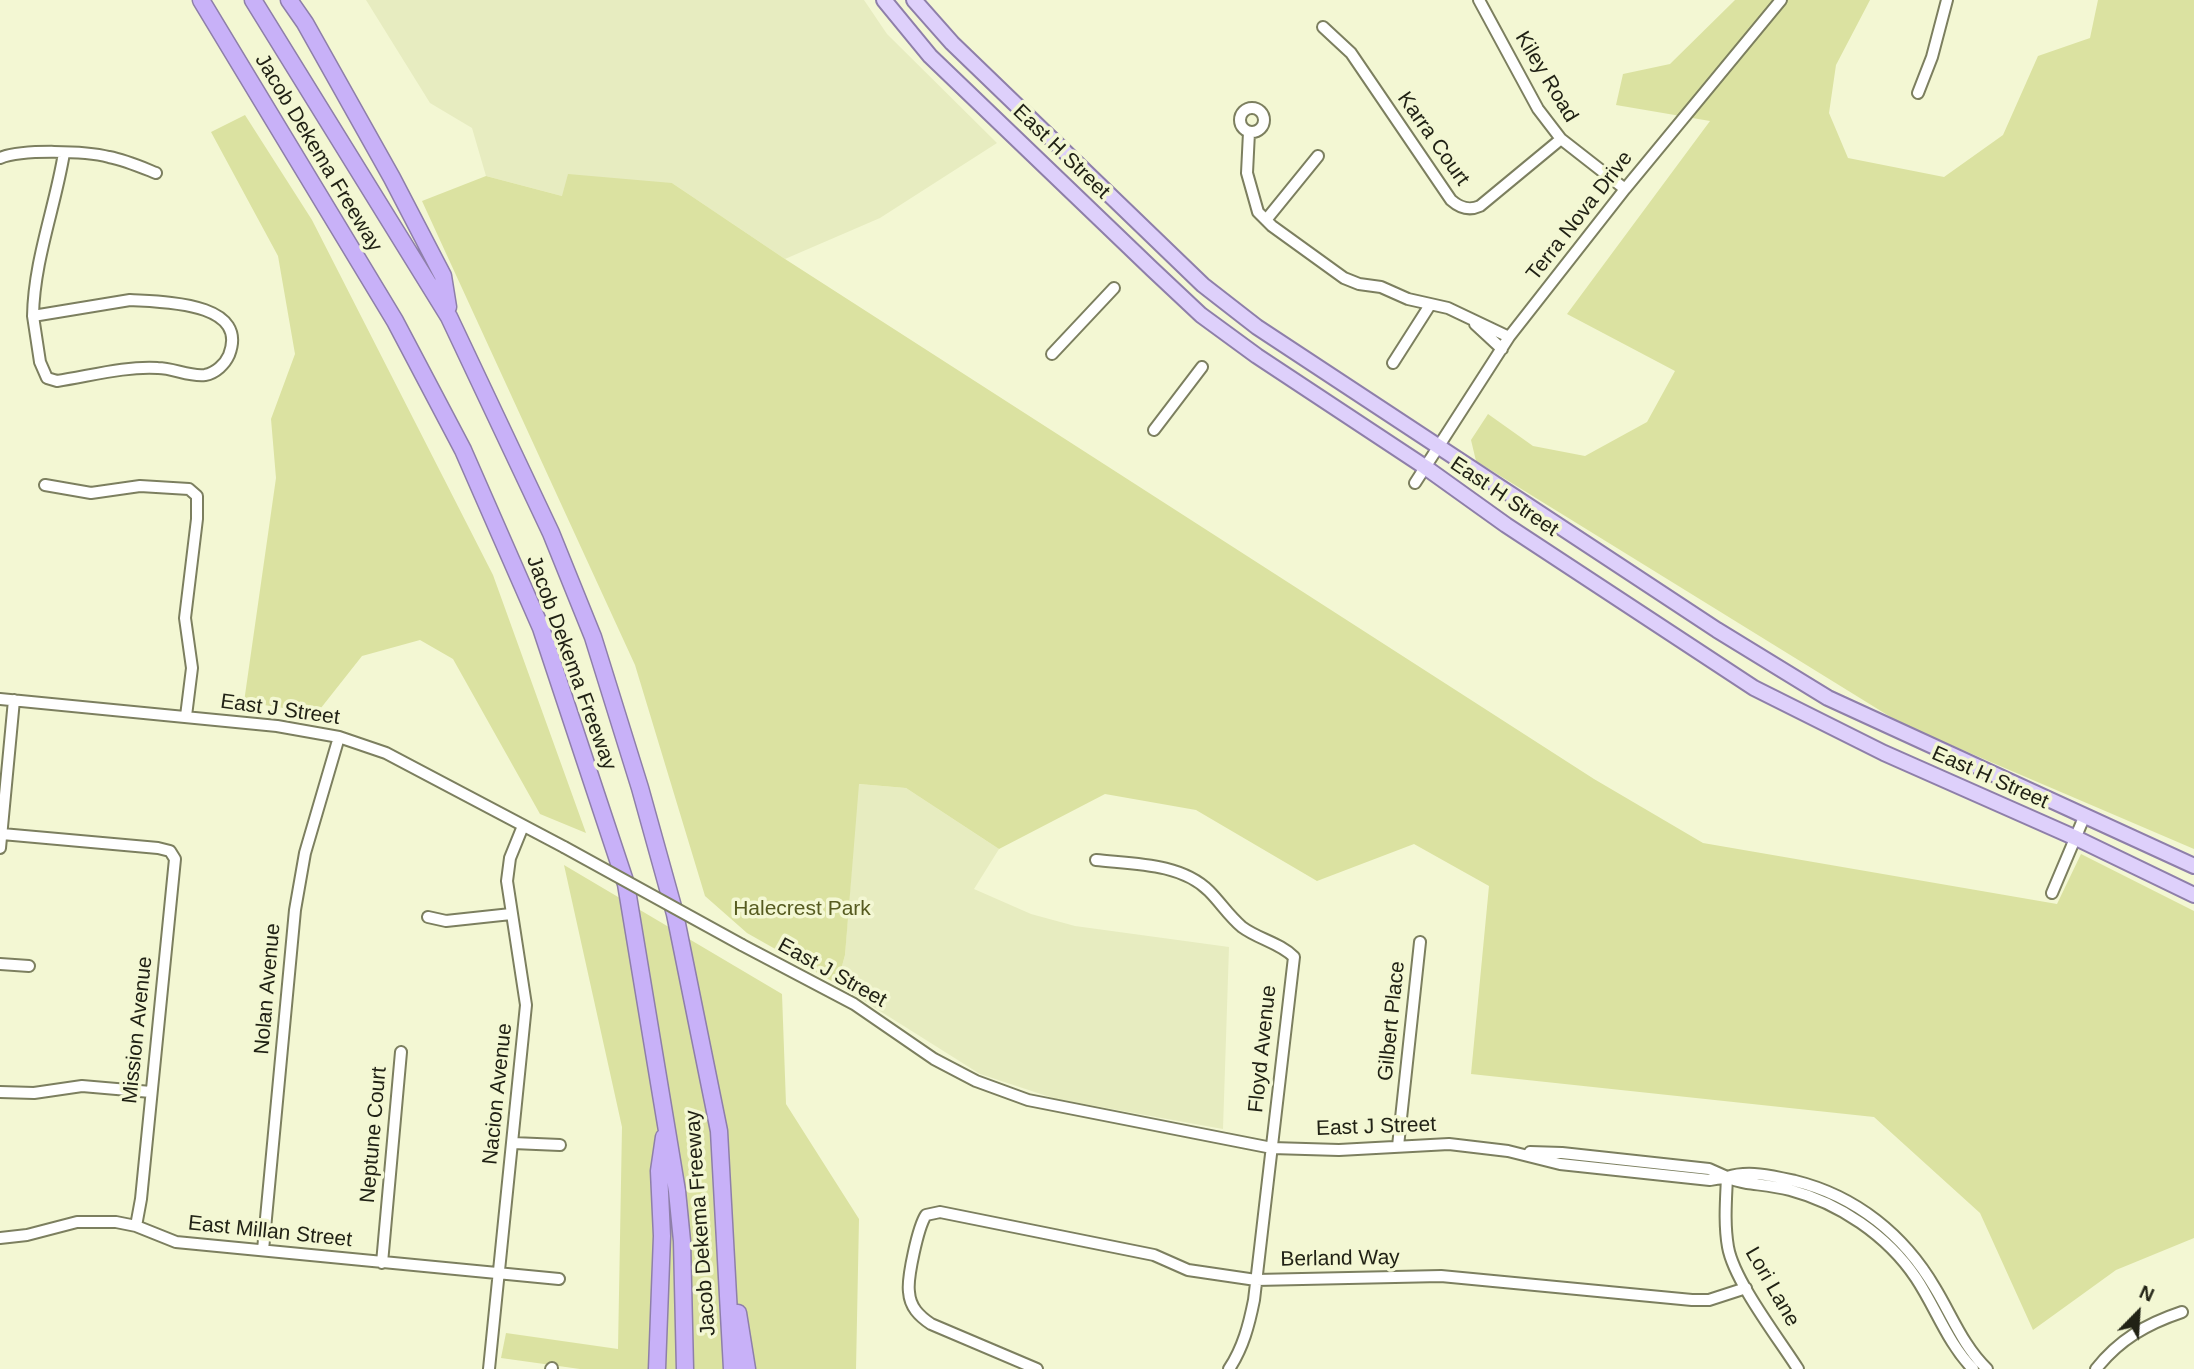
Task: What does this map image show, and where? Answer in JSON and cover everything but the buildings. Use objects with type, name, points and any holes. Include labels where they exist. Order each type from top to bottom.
[{"type":"highway","points":[[191,0],[239,62]]},
{"type":"highway","name":"Jacob Dekema Freeway","points":[[201,0],[401,332],[463,450],[541,628],[626,884],[666,1122],[682,1241],[685,1369]]},
{"type":"highway","name":"Jacob Dekema Freeway","points":[[253,0],[449,317],[551,533],[593,637],[640,788],[675,914],[719,1131],[732,1369]]},
{"type":"highway","points":[[289,0],[305,23],[392,178],[443,276],[449,317]]},
{"type":"highway","points":[[299,0],[305,23]]},
{"type":"highway","points":[[657,1369],[662,1236],[659,1171],[666,1122]]},
{"type":"highway","points":[[725,1232],[747,1369]]},
{"type":"main road","name":"East H Street","points":[[884,0],[937,62],[1201,315],[1257,356],[1425,467],[1506,525],[1754,688],[1884,753],[2076,838],[2194,895]]},
{"type":"main road","name":"East H Street","points":[[914,0],[952,43],[1203,285],[1257,327],[1717,630],[1828,698],[2194,866]]},
{"type":"street","name":"Kiley Road","points":[[1479,0],[1538,109],[1561,139],[1625,189]]},
{"type":"street","name":"Terra Nova Drive","points":[[1415,483],[1509,337],[1625,189],[1782,0]]},
{"type":"street","points":[[1918,93],[1932,57],[1947,0]]},
{"type":"street","name":"Karra Court","points":[[1323,27],[1351,53],[1451,200],[1460,207],[1469,209],[1480,205],[1561,139]]},
{"type":"street","points":[[1249,132],[1247,173],[1258,212],[1266,220],[1344,278],[1462,313],[1509,337]]},
{"type":"street","points":[[0,158],[23,153],[108,156],[156,173]]},
{"type":"street","points":[[33,316],[130,300],[174,303],[215,314],[228,328],[231,346],[224,363],[214,372],[203,376],[159,368],[57,381],[47,378],[40,362],[33,316],[34,291],[64,153]]},
{"type":"street","points":[[1266,220],[1318,156]]},
{"type":"street","points":[[1052,354],[1114,288]]},
{"type":"street","points":[[1392,363],[1430,304]]},
{"type":"street","points":[[1462,313],[1502,349]]},
{"type":"street","points":[[1154,430],[1202,367]]},
{"type":"street","points":[[45,485],[91,493],[139,486],[177,488],[189,489],[197,496],[197,519],[185,618],[192,668],[186,716]]},
{"type":"street","name":"East J Street","points":[[0,699],[300,729],[339,737],[386,753],[523,827],[564,846],[853,1004],[934,1059],[1012,1096],[1065,1109],[1272,1148],[1339,1150],[1437,1143],[1508,1151],[1562,1153],[1709,1169],[1744,1183],[1770,1185],[1805,1194],[1865,1226],[1897,1253],[1914,1276],[1951,1341],[1973,1369]]},
{"type":"street","points":[[0,848],[14,700]]},
{"type":"street","name":"Nolan Avenue","points":[[263,1250],[295,910],[305,853],[339,737]]},
{"type":"street","points":[[2052,893],[2085,815]]},
{"type":"street","name":"Nacion Avenue","points":[[489,1369],[526,1005],[507,881],[513,847],[523,827]]},
{"type":"street","name":"Mission Avenue","points":[[2,834],[158,848],[170,851],[175,859],[141,1199],[136,1226]]},
{"type":"street","name":"Floyd Avenue","points":[[1096,860],[1166,869],[1188,875],[1209,891],[1221,908],[1244,929],[1287,950],[1294,957],[1256,1280],[1248,1329],[1229,1369]]},
{"type":"street","points":[[428,917],[446,921],[511,914]]},
{"type":"street","name":"Gilbert Place","points":[[1398,1146],[1420,942]]},
{"type":"street","points":[[0,964],[29,966]]},
{"type":"street","name":"Neptune Court","points":[[382,1263],[401,1052]]},
{"type":"street","points":[[0,1091],[34,1093],[82,1086],[151,1092]]},
{"type":"street","points":[[513,1143],[560,1145]]},
{"type":"street","name":"East J Street","points":[[1727,1177],[1740,1172],[1807,1184],[1844,1199],[1878,1221],[1923,1269],[1964,1341],[1987,1369]]},
{"type":"street","name":"Lori Lane","points":[[1727,1177],[1725,1216],[1728,1250],[1746,1288],[1798,1369]]},
{"type":"street","name":"Berland Way","points":[[1037,1369],[931,1324],[919,1316],[909,1292],[919,1226],[926,1215],[940,1212],[1154,1255],[1188,1270],[1256,1280],[1441,1276],[1692,1300],[1709,1300],[1746,1288]]},
{"type":"street","name":"East Millan Street","points":[[0,1238],[27,1235],[78,1222],[116,1222],[136,1226],[176,1242],[559,1279]]},
{"type":"street","points":[[2095,1369],[2130,1335],[2182,1312]]},
{"type":"shaded area","points":[[366,0],[864,0],[887,34],[997,143],[880,218],[785,259],[672,183],[562,196],[486,176],[472,128],[430,103]]},
{"type":"shaded area","points":[[858,784],[906,788],[999,849],[974,889],[1031,914],[1075,926],[1229,947],[1223,1129],[1056,1099],[980,1074],[837,984],[845,955]]},
{"type":"green space","points":[[1735,0],[1870,0],[1836,65],[1829,113],[1848,158],[1944,177],[2003,135],[2038,56],[2090,38],[2098,0],[2194,0],[2194,849],[1902,724],[1476,461],[1471,440],[1488,414],[1533,446],[1585,456],[1647,422],[1675,371],[1567,314],[1710,121],[1616,105],[1623,74],[1670,64]]},
{"type":"green space","points":[[245,115],[312,220],[493,575],[586,833],[540,814],[453,659],[420,640],[362,656],[317,713],[244,702],[276,478],[271,419],[295,354],[278,256],[211,132]]},
{"type":"green space","name":"Halecrest Park","points":[[568,174],[672,183],[785,259],[1594,779],[1703,843],[2057,904],[2081,854],[2194,911],[2194,1238],[2116,1270],[2033,1330],[1980,1213],[1874,1117],[1471,1074],[1489,886],[1414,844],[1317,881],[1196,810],[1105,794],[999,849],[906,788],[859,784],[845,955],[837,984],[747,933],[705,896],[635,665],[422,201],[486,176],[562,196]]},
{"type":"green space","points":[[564,865],[782,994],[786,1104],[859,1219],[856,1369],[580,1369],[501,1358],[506,1333],[618,1349],[622,1127]]}]
